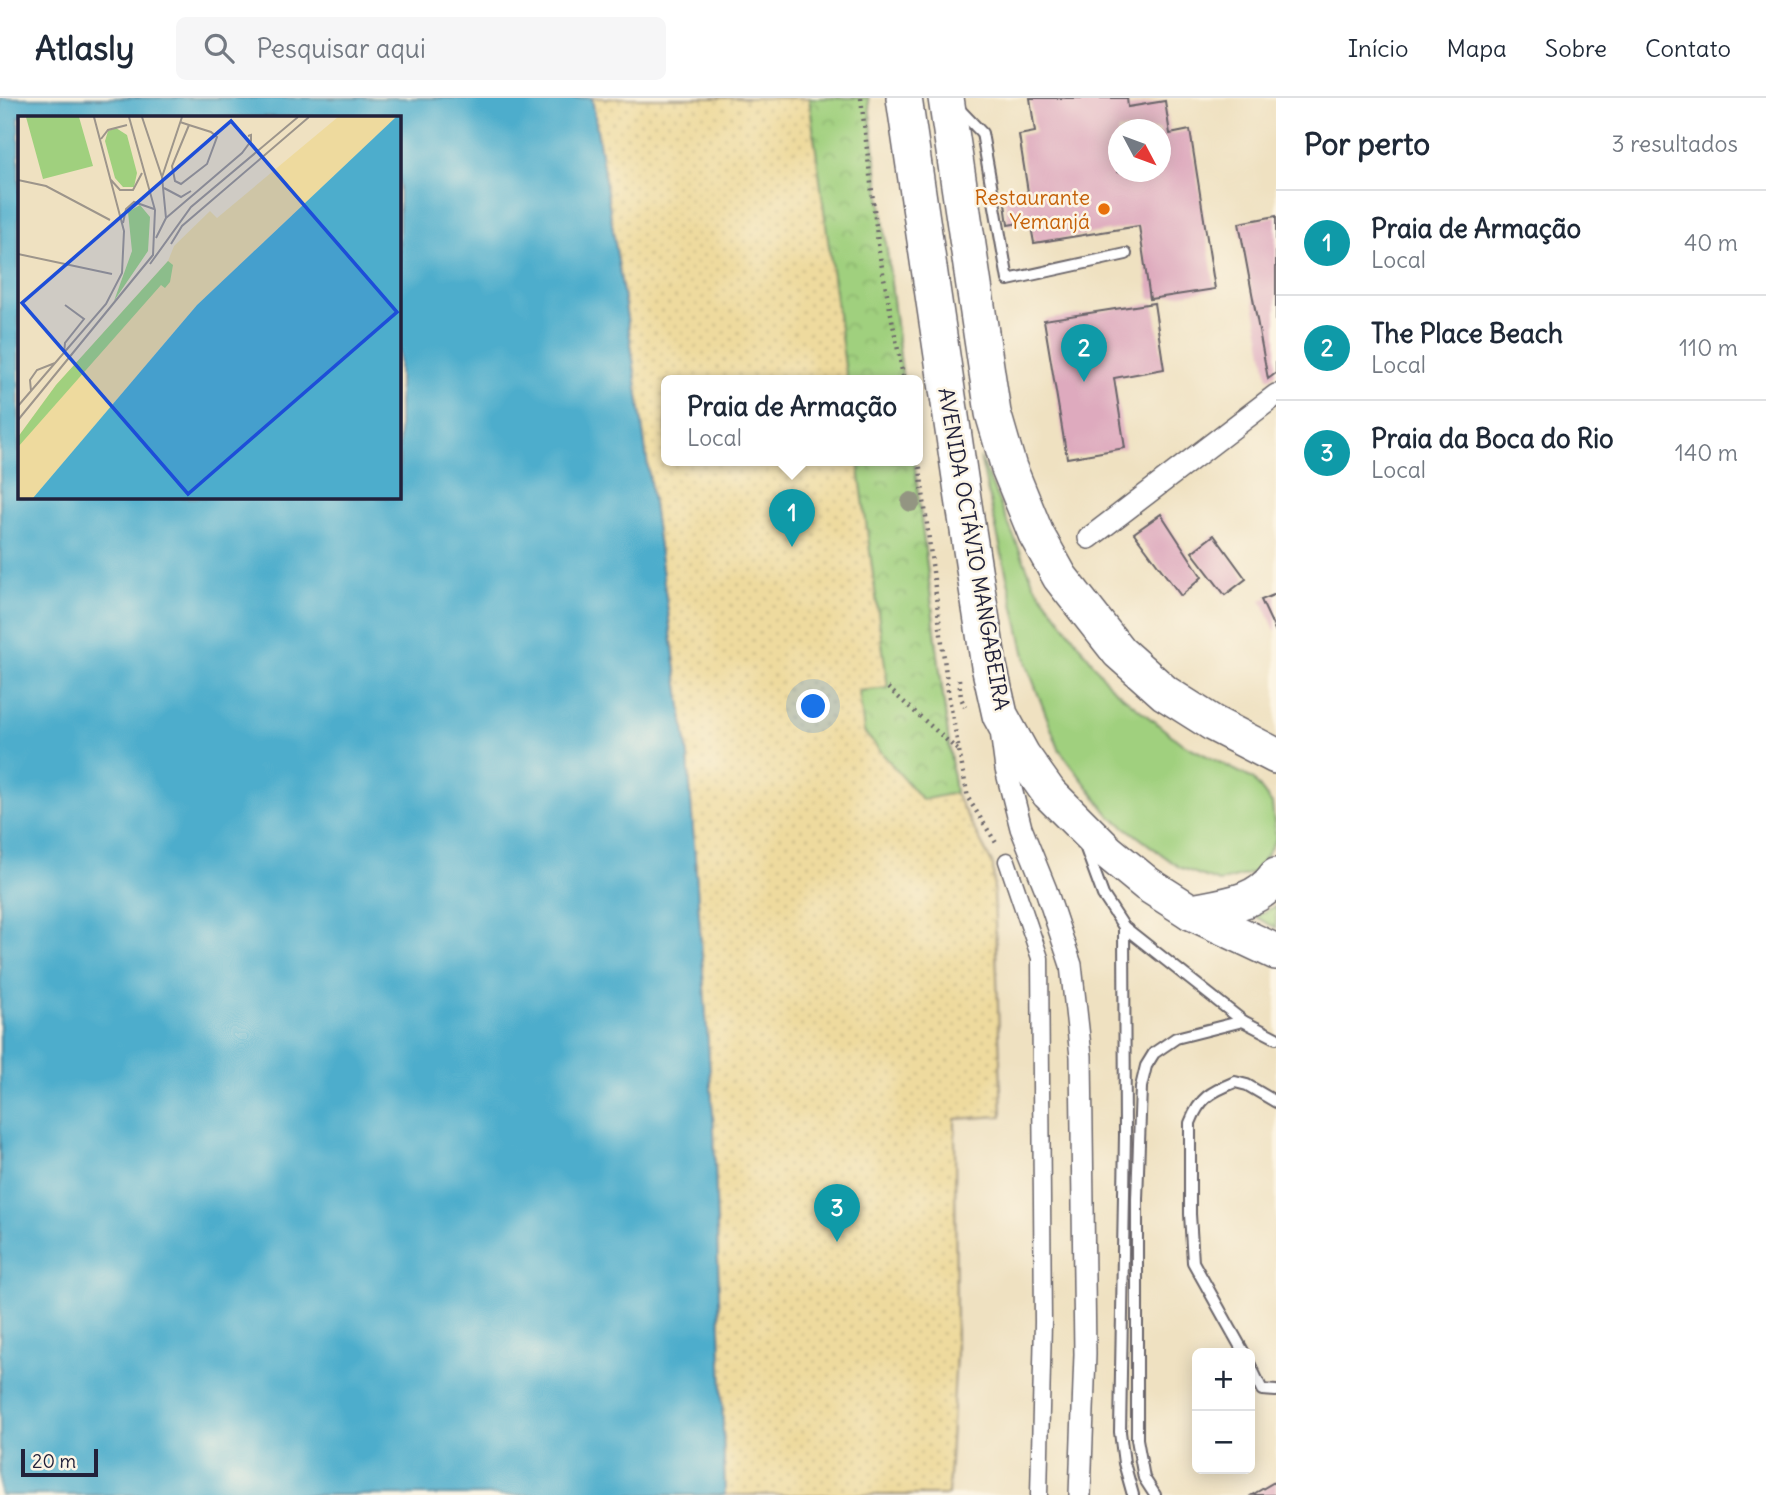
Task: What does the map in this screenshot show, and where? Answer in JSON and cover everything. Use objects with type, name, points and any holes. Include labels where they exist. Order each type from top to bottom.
[{"type":"main road","name":"AVENIDA OCTÁVIO MANGABEIRA","points":[[904,98],[963,498],[1000,715],[1022,755],[1049,793],[1108,852],[1147,884],[1191,912],[1276,952]]},
{"type":"main road","name":"AVENIDA OCTÁVIO MANGABEIRA","points":[[947,98],[993,413],[1009,468],[1036,534],[1060,577],[1119,652],[1165,693],[1243,740],[1276,756]]},
{"type":"main road","points":[[1243,740],[1276,784]]},
{"type":"main road","points":[[1191,912],[1246,901],[1271,883],[1276,876]]},
{"type":"street","points":[[1089,538],[1276,395]]},
{"type":"street","points":[[1000,715],[1006,769],[1021,828],[1046,890],[1071,965],[1081,1056],[1085,1354],[1080,1495]]},
{"type":"street","points":[[1007,861],[1040,958],[1043,1322],[1039,1495]]},
{"type":"lane","points":[[947,98],[982,133],[1009,280],[1126,254]]},
{"type":"lane","points":[[1077,823],[1098,883],[1124,927],[1243,1021],[1276,1038]]},
{"type":"lane","points":[[1124,927],[1125,1133],[1120,1432],[1124,1463],[1133,1495]]},
{"type":"lane","points":[[1155,1495],[1144,1478],[1137,1439],[1137,1199],[1141,1087],[1146,1066],[1154,1053],[1165,1044],[1176,1038],[1243,1021]]},
{"type":"lane","points":[[1241,1348],[1193,1262],[1190,1123],[1203,1098],[1235,1082],[1276,1102]]},
{"type":"lane","points":[[1255,1375],[1262,1390],[1272,1393],[1276,1391]]},
{"type":"path","points":[[861,98],[879,252],[903,375]]},
{"type":"path","points":[[920,466],[946,674],[968,798],[1007,861]]},
{"type":"path","points":[[946,674],[958,674]]},
{"type":"path","points":[[888,688],[960,752]]},
{"type":"green space","points":[[809,98],[868,98],[902,375],[846,375]]},
{"type":"green space","points":[[980,457],[1034,584],[1110,686],[1181,743],[1253,779],[1272,804],[1276,839],[1256,872],[1219,882],[1179,867],[1110,816],[1059,749],[1027,665]]},
{"type":"green space","points":[[859,466],[915,466],[955,793],[922,800],[864,732],[859,691],[888,688]]},
{"type":"green space","points":[[1276,906],[1276,928],[1255,916]]},
{"type":"sand","points":[[592,98],[868,98],[902,375],[661,375],[661,466],[915,466],[955,793],[993,865],[1002,1116],[955,1119],[956,1354],[948,1495],[725,1495],[714,1130],[688,757],[630,337]]},
{"type":"water","points":[[0,98],[592,98],[630,337],[688,757],[714,1130],[725,1495],[0,1495]]},
{"type":"building","name":"Restaurante Yemanjá","points":[[1030,98],[1127,98],[1128,107],[1165,101],[1168,119],[1108,119],[1108,182],[1171,182],[1171,134],[1190,130],[1215,289],[1150,299],[1139,226],[1034,243],[1030,221],[1008,225],[1004,196],[1028,192],[1019,135],[1035,132]]},
{"type":"building","points":[[1276,216],[1276,373],[1268,379],[1239,223]]},
{"type":"building","points":[[1154,303],[1164,369],[1114,378],[1125,448],[1067,458],[1044,320]]},
{"type":"building","points":[[1161,514],[1202,577],[1181,596],[1134,533]]},
{"type":"building","points":[[1214,535],[1246,579],[1225,595],[1192,552]]},
{"type":"building","points":[[1276,594],[1276,632],[1261,600]]},
{"type":"building","points":[[1276,1481],[1276,1495],[1252,1495]]},
{"type":"place","name":"Restaurante Yemanjá","points":[[1104,209]]},
{"type":"place","name":"The Place Beach","points":[[1084,382]]},
{"type":"place","name":"Praia de Armação","points":[[792,547]]},
{"type":"place","name":"Praia da Boca do Rio","points":[[837,1242]]}]
